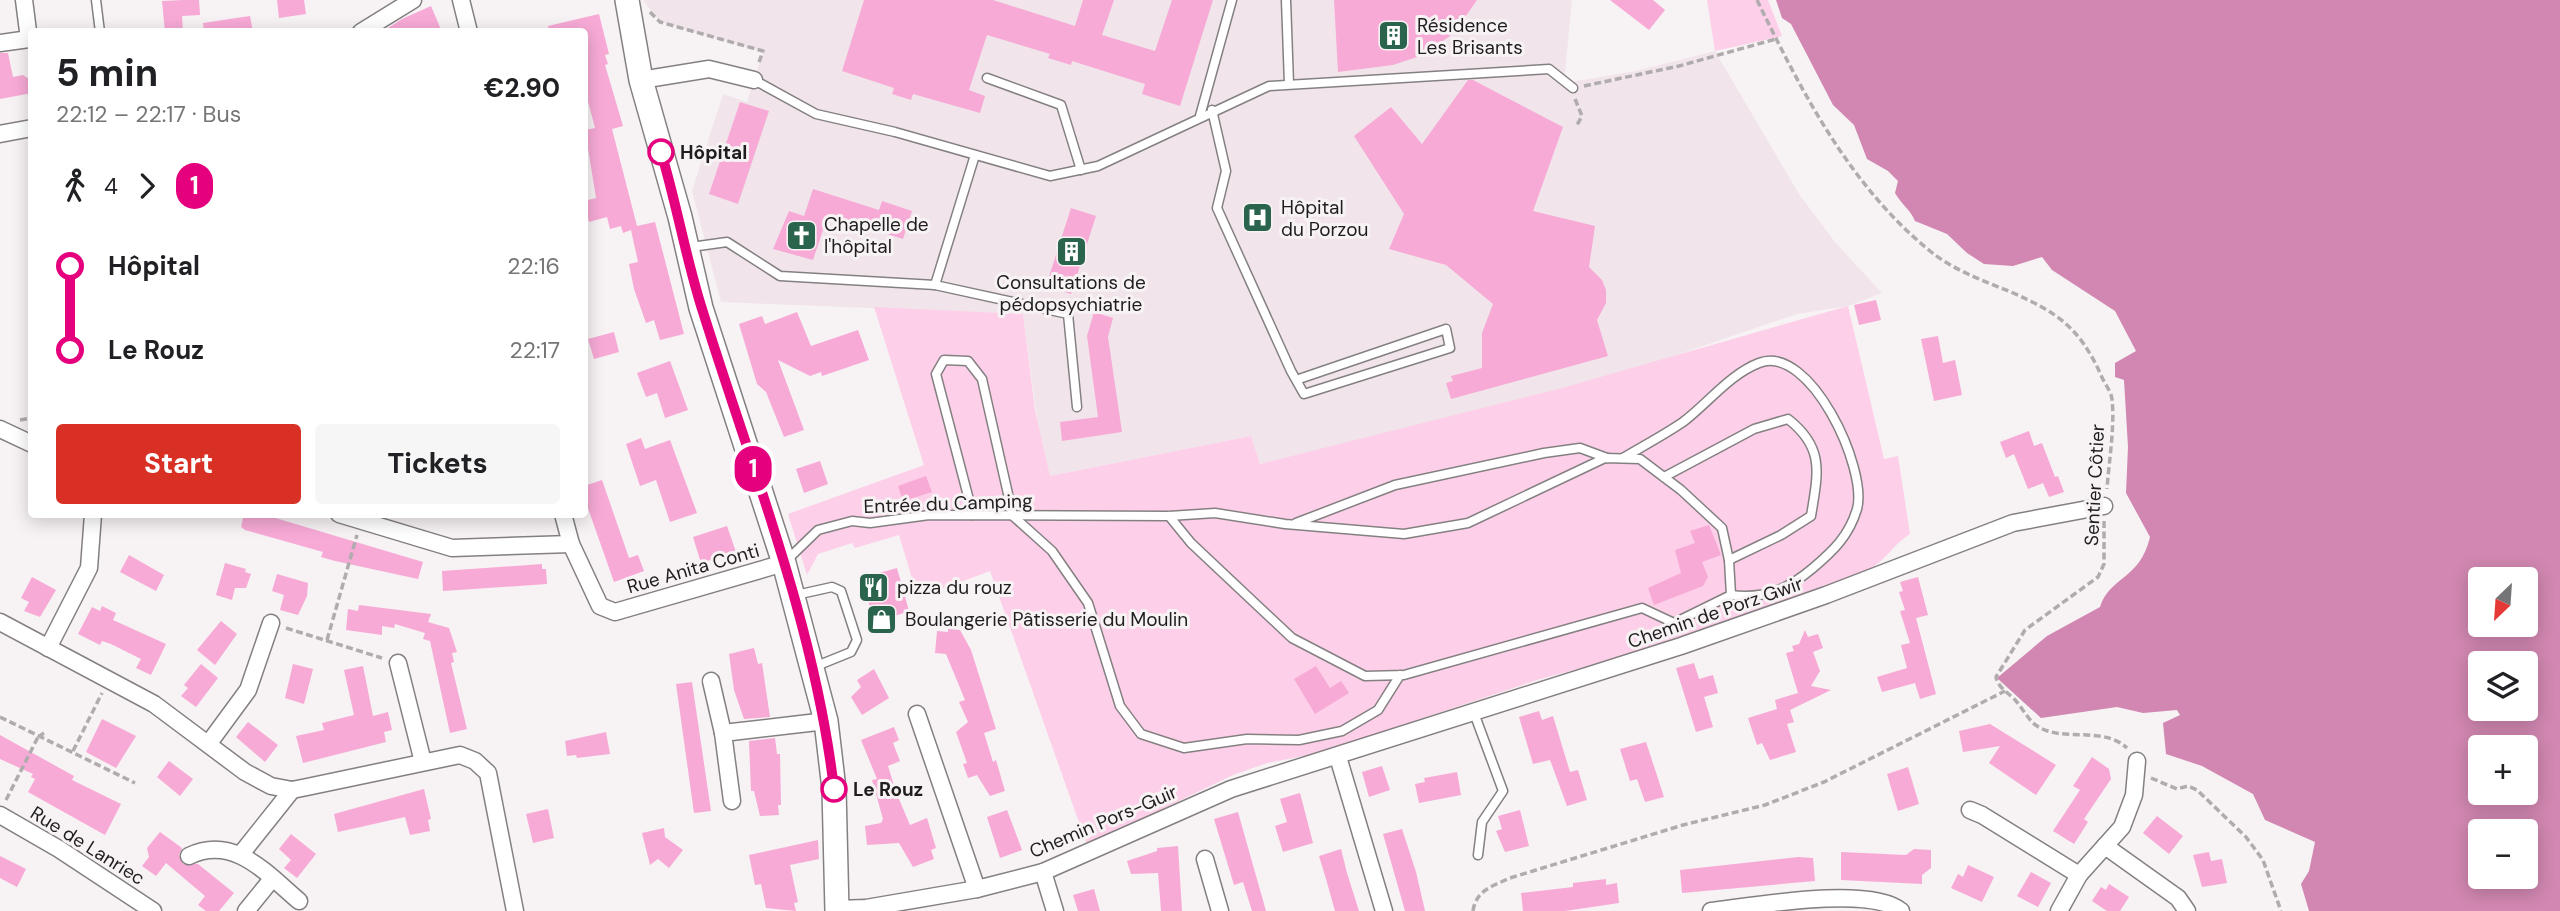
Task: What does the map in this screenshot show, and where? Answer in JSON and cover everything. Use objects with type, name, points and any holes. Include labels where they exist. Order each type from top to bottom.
[{"type":"main road","points":[[637,3],[640,80],[688,247],[701,308],[784,563],[826,720],[834,789],[837,910]]},
{"type":"street","points":[[24,0],[28,31]]},
{"type":"street","points":[[368,28],[413,0]]},
{"type":"street","points":[[461,0],[468,28]]},
{"type":"street","points":[[0,43],[28,39]]},
{"type":"street","points":[[640,80],[709,69],[754,80]]},
{"type":"street","points":[[0,134],[28,129]]},
{"type":"street","points":[[0,429],[28,442]]},
{"type":"street","name":"Chemin de Porz Gwir","points":[[1338,757],[1826,595],[2012,523],[2104,506]]},
{"type":"street","points":[[48,648],[89,568],[93,518]]},
{"type":"street","points":[[349,518],[452,548],[571,544]]},
{"type":"street","name":"Rue Anita Conti","points":[[564,518],[571,544],[600,607],[615,612],[784,563]]},
{"type":"street","points":[[0,622],[154,704],[245,772],[271,786],[292,790],[460,755],[475,761],[488,773],[515,911]]},
{"type":"street","points":[[209,743],[248,690],[271,623]]},
{"type":"street","points":[[398,663],[423,762]]},
{"type":"street","points":[[711,681],[723,733],[732,801]]},
{"type":"street","points":[[917,714],[977,888]]},
{"type":"street","points":[[723,733],[826,720]]},
{"type":"street","points":[[1338,757],[1384,911]]},
{"type":"street","name":"Chemin Pors-Guir","points":[[837,910],[866,908],[977,888],[1042,872],[1231,789],[1338,757]]},
{"type":"street","points":[[2059,911],[2079,875],[2122,827],[2129,813],[2137,761]]},
{"type":"street","points":[[241,854],[292,790]]},
{"type":"street","points":[[1970,810],[2079,875]]},
{"type":"street","name":"Rue de Lanriec","points":[[0,813],[147,909]]},
{"type":"street","points":[[2105,846],[2178,898],[2187,911]]},
{"type":"street","points":[[189,856],[206,848],[241,854],[299,901]]},
{"type":"street","points":[[1205,859],[1220,911]]},
{"type":"street","points":[[1042,872],[1055,911]]},
{"type":"street","points":[[246,911],[272,879]]},
{"type":"street","points":[[1711,911],[1813,900],[1867,898],[1890,903],[1901,911]]},
{"type":"lane","points":[[96,0],[100,28]]},
{"type":"lane","points":[[1200,116],[1232,0]]},
{"type":"lane","points":[[1286,0],[1289,84]]},
{"type":"lane","points":[[754,80],[816,114],[1050,176],[1098,166],[1212,110],[1269,86],[1549,69],[1573,88]]},
{"type":"lane","points":[[987,78],[1061,105],[1081,170]]},
{"type":"lane","points":[[1212,110],[1226,171],[1217,208],[1296,380],[1304,394],[1450,348],[1446,329],[1296,380]]},
{"type":"lane","points":[[935,285],[975,155]]},
{"type":"lane","points":[[688,247],[727,242],[780,276],[935,285],[1068,314],[1077,407]]},
{"type":"lane","points":[[973,516],[936,374],[944,360],[968,361],[982,379],[1013,516],[1052,551],[1088,603],[1120,706],[1141,734],[1184,748],[1247,739],[1299,740],[1342,731],[1378,710],[1400,675]]},
{"type":"lane","points":[[1169,516],[1191,543],[1292,638],[1365,676],[1400,675],[1523,644],[1642,608],[1674,623],[1731,595],[1756,598],[1796,583],[1840,545],[1858,508],[1854,469],[1837,422],[1804,376],[1783,361],[1759,363],[1682,422],[1622,459]]},
{"type":"lane","points":[[1664,477],[1754,429],[1776,422],[1788,419],[1807,434],[1818,471],[1811,516],[1781,535],[1729,559]]},
{"type":"lane","points":[[1294,524],[1395,485],[1544,453],[1580,448],[1608,458],[1640,459],[1722,528],[1729,559],[1731,595]]},
{"type":"lane","name":"Entrée du Camping","points":[[784,563],[818,530],[852,521],[870,523],[929,515],[1169,516],[1215,513],[1294,524],[1404,534],[1468,523],[1608,458]]},
{"type":"lane","points":[[792,596],[832,587],[841,591],[857,640],[851,652],[811,668]]},
{"type":"lane","points":[[1474,713],[1503,791],[1482,822],[1478,855]]},
{"type":"path","name":"Sentier Côtier","points":[[1757,0],[1811,105],[1850,167],[1931,253],[1967,273],[2052,311],[2066,322],[2090,351],[2112,397],[2104,506],[2104,564],[2098,577],[2025,630],[1996,677],[1997,684],[2005,691]]},
{"type":"path","points":[[637,3],[660,22],[763,51],[754,80]]},
{"type":"path","points":[[1577,125],[1581,117],[1573,88],[1679,66],[1776,39]]},
{"type":"path","points":[[327,640],[361,523]]},
{"type":"path","points":[[271,623],[398,663]]},
{"type":"path","points":[[73,751],[103,691]]},
{"type":"path","points":[[1473,911],[1475,899],[1483,891],[1510,878],[1683,825],[1765,806],[1824,782],[2005,691],[2034,724],[2054,732],[2101,735],[2119,740],[2144,774],[2160,784],[2177,789],[2188,786],[2197,790],[2246,837],[2263,860],[2280,911]]},
{"type":"path","points":[[0,717],[135,783]]},
{"type":"path","points":[[0,813],[38,737],[44,733]]},
{"type":"shaded area","name":"Hôpital du Porzou","points":[[643,0],[1572,0],[1564,83],[1636,71],[1715,51],[1799,194],[1835,242],[1882,293],[1848,306],[1797,314],[1650,364],[1507,405],[1260,464],[1251,436],[1050,476],[1037,419],[1023,314],[721,302],[692,191],[723,94],[747,102],[763,52],[660,22]]},
{"type":"shaded area","points":[[1707,0],[1768,0],[1782,36],[1715,51]]},
{"type":"shaded area","points":[[1776,0],[2560,0],[2560,911],[2309,911],[2301,884],[2309,871],[2315,842],[2265,820],[2253,794],[2202,766],[2166,754],[2163,723],[2180,715],[2177,710],[2143,713],[2117,707],[2041,718],[1997,678],[2047,636],[2100,607],[2111,589],[2132,570],[2145,551],[2150,537],[2126,493],[2128,447],[2124,380],[2115,377],[2115,363],[2136,351],[2115,311],[2052,270],[2042,257],[2013,266],[1984,264],[1967,253],[1947,234],[1915,221],[1895,193],[1898,181],[1888,171],[1867,159],[1854,125],[1833,105],[1791,24],[1782,18]]},
{"type":"shaded area","points":[[1848,306],[1884,459],[1898,456],[1910,534],[1872,568],[1700,631],[1673,644],[1540,679],[1319,753],[1267,763],[1233,775],[1087,845],[990,571],[918,598],[899,535],[855,548],[852,543],[818,554],[807,575],[788,514],[924,465],[874,307],[1023,314],[1035,410],[1050,476],[1251,436],[1260,464],[1562,388]]},
{"type":"building","points":[[199,0],[200,15],[182,16],[183,28],[165,28],[162,1]]},
{"type":"building","points":[[277,0],[304,0],[306,14],[279,18]]},
{"type":"building","points":[[864,0],[993,0],[1075,26],[1083,0],[1114,0],[1102,35],[1155,51],[1172,0],[1213,0],[1180,106],[1142,94],[1145,84],[1072,61],[1071,65],[1048,58],[1050,54],[987,35],[969,90],[985,96],[980,113],[913,94],[911,100],[892,94],[894,88],[842,71]]},
{"type":"building","name":"Résidence Les Brisants","points":[[1334,0],[1477,0],[1454,33],[1423,55],[1393,65],[1338,72]]},
{"type":"building","points":[[1610,0],[1653,0],[1665,10],[1649,30]]},
{"type":"building","points":[[431,6],[440,28],[388,28]]},
{"type":"building","points":[[599,14],[609,54],[605,55],[608,64],[605,65],[623,126],[612,129],[637,226],[655,222],[684,334],[660,340],[654,320],[646,323],[634,289],[629,264],[638,262],[631,230],[623,233],[621,226],[610,229],[607,217],[589,222],[588,200],[596,198],[588,149],[588,129],[595,128],[588,101],[588,28],[548,26]]},
{"type":"building","points":[[250,16],[252,28],[204,28],[203,23]]},
{"type":"building","points":[[0,53],[8,53],[13,77],[23,75],[28,78],[28,94],[0,99]]},
{"type":"building","points":[[1468,80],[1473,80],[1563,127],[1533,211],[1595,226],[1589,267],[1602,280],[1606,290],[1606,303],[1597,320],[1608,356],[1451,399],[1446,383],[1453,381],[1451,376],[1482,368],[1482,333],[1493,304],[1446,265],[1389,249],[1404,214],[1354,136],[1391,107],[1422,144]]},
{"type":"building","points":[[740,102],[769,111],[738,204],[709,194]]},
{"type":"building","points":[[813,189],[879,210],[882,201],[912,211],[903,239],[828,215],[813,260],[773,249],[789,211],[804,216]]},
{"type":"building","name":"Consultations de pédopsychiatrie","points":[[1071,208],[1096,216],[1071,294],[1046,286]]},
{"type":"building","points":[[1876,300],[1881,320],[1859,325],[1854,305]]},
{"type":"building","points":[[797,312],[811,346],[858,330],[869,360],[822,376],[821,372],[810,376],[778,360],[804,430],[784,437],[766,392],[757,384],[739,324],[762,316],[765,324]]},
{"type":"building","points":[[1094,312],[1113,318],[1108,337],[1122,432],[1062,441],[1060,422],[1098,417],[1087,336]]},
{"type":"building","points":[[614,332],[619,352],[594,359],[588,339]]},
{"type":"building","points":[[1938,336],[1943,363],[1955,360],[1962,395],[1934,401],[1921,339]]},
{"type":"building","points":[[670,361],[688,410],[665,418],[657,393],[646,397],[637,373]]},
{"type":"building","points":[[2029,431],[2034,446],[2042,443],[2064,492],[2049,497],[2043,483],[2028,489],[2014,454],[2006,458],[2000,442]]},
{"type":"building","points":[[641,438],[645,449],[670,440],[697,513],[670,522],[656,480],[640,486],[626,444]]},
{"type":"building","points":[[820,461],[828,484],[804,493],[796,469]]},
{"type":"building","points":[[926,476],[932,492],[903,501],[898,486]]},
{"type":"building","points":[[602,480],[629,558],[638,555],[644,571],[614,582],[588,508],[588,485]]},
{"type":"building","points":[[243,518],[275,518],[423,562],[418,579],[321,557],[323,552],[241,527]]},
{"type":"building","points":[[1709,525],[1721,555],[1702,562],[1708,577],[1703,586],[1654,605],[1648,588],[1681,573],[1675,550],[1695,543],[1690,531]]},
{"type":"building","points":[[727,526],[736,552],[701,563],[693,537]]},
{"type":"building","points":[[129,555],[164,575],[156,591],[120,572]]},
{"type":"building","points":[[225,563],[246,569],[245,572],[251,574],[246,588],[235,588],[232,600],[216,595]]},
{"type":"building","points":[[542,564],[542,569],[546,569],[547,584],[443,591],[442,571]]},
{"type":"building","points":[[897,568],[909,611],[875,623],[861,578]]},
{"type":"building","points":[[277,574],[308,583],[307,596],[298,615],[280,610],[284,595],[272,591]]},
{"type":"building","points":[[32,577],[56,590],[40,617],[24,611],[29,602],[21,598]]},
{"type":"building","points":[[1918,577],[1928,615],[1916,618],[1936,694],[1920,699],[1915,683],[1882,692],[1877,677],[1907,668],[1901,645],[1910,643],[1900,611],[1905,610],[1899,592],[1903,591],[1900,582]]},
{"type":"building","points":[[359,605],[431,614],[428,622],[449,628],[457,652],[452,653],[454,662],[451,663],[467,729],[450,733],[430,641],[423,639],[425,633],[395,624],[394,628],[382,626],[382,635],[346,630],[348,609],[358,611]]},
{"type":"building","points":[[102,606],[116,613],[113,620],[166,644],[151,675],[136,668],[141,659],[111,644],[102,641],[100,645],[78,634],[92,607],[100,611]]},
{"type":"building","points":[[221,621],[237,634],[215,665],[197,650]]},
{"type":"building","points":[[948,629],[960,630],[971,650],[996,729],[984,733],[1005,791],[990,796],[977,775],[968,778],[963,764],[967,763],[956,732],[968,722],[959,702],[965,700],[946,654],[935,653],[937,631],[948,632]]},
{"type":"building","points":[[1805,630],[1808,637],[1818,634],[1823,648],[1813,652],[1820,671],[1811,686],[1831,690],[1790,710],[1794,722],[1787,724],[1796,752],[1770,760],[1762,743],[1757,745],[1748,718],[1777,709],[1775,700],[1798,693],[1786,653],[1794,651],[1792,646],[1799,644]]},
{"type":"building","points":[[754,648],[758,664],[762,663],[770,717],[744,719],[734,690],[729,654]]},
{"type":"building","points":[[1694,663],[1699,679],[1713,675],[1718,693],[1704,697],[1713,727],[1696,732],[1676,668]]},
{"type":"building","points":[[201,664],[218,678],[196,707],[181,696],[188,688],[184,685]]},
{"type":"building","points":[[293,664],[313,669],[304,704],[285,698]]},
{"type":"building","points":[[363,666],[373,716],[388,712],[392,730],[384,732],[386,742],[303,763],[296,736],[324,730],[322,723],[354,715],[344,670]]},
{"type":"building","points":[[1316,666],[1330,688],[1341,681],[1349,693],[1315,714],[1294,679]]},
{"type":"building","points":[[874,669],[889,698],[862,715],[851,697],[861,687],[857,680]]},
{"type":"building","points":[[692,682],[711,811],[694,813],[676,684]]},
{"type":"building","points":[[1539,711],[1542,720],[1553,716],[1570,772],[1578,770],[1587,800],[1567,806],[1550,760],[1533,764],[1519,717]]},
{"type":"building","points":[[102,719],[136,736],[116,768],[86,752]]},
{"type":"building","points":[[248,722],[278,745],[265,762],[236,737]]},
{"type":"building","points":[[1990,724],[2056,765],[2036,795],[1989,763],[2000,746],[1963,752],[1959,731]]},
{"type":"building","points":[[894,727],[899,740],[893,743],[900,761],[888,766],[896,792],[910,825],[927,818],[936,848],[931,850],[934,859],[913,867],[899,843],[867,845],[865,826],[881,823],[883,819],[872,780],[877,779],[861,740]]},
{"type":"building","points":[[606,732],[610,754],[577,758],[576,755],[567,756],[565,741]]},
{"type":"building","points":[[0,735],[74,776],[72,780],[121,804],[105,835],[28,792],[35,779],[31,777],[33,774],[0,759]]},
{"type":"building","points":[[775,738],[777,754],[780,754],[781,805],[778,805],[779,815],[760,816],[754,791],[751,791],[749,741]]},
{"type":"building","points":[[1646,742],[1664,797],[1645,802],[1637,779],[1630,781],[1620,749]]},
{"type":"building","points":[[2092,757],[2109,769],[2111,779],[2084,819],[2088,822],[2074,844],[2053,831],[2080,790],[2073,786]]},
{"type":"building","points":[[169,761],[193,779],[180,796],[157,777]]},
{"type":"building","points":[[1382,766],[1390,790],[1369,797],[1362,772]]},
{"type":"building","points":[[1908,767],[1919,804],[1898,811],[1887,774]]},
{"type":"building","points":[[1457,772],[1461,795],[1419,803],[1415,784],[1425,782],[1424,778]]},
{"type":"building","points":[[424,789],[431,819],[428,820],[430,831],[410,835],[405,817],[338,832],[334,814]]},
{"type":"building","points":[[1300,793],[1313,843],[1283,852],[1275,826],[1287,822],[1280,799]]},
{"type":"building","points":[[548,809],[554,838],[533,843],[526,814]]},
{"type":"building","points":[[1007,810],[1022,850],[1000,858],[987,817]]},
{"type":"building","points":[[1520,810],[1529,846],[1505,852],[1496,831],[1502,829],[1498,816]]},
{"type":"building","points":[[1238,812],[1266,911],[1252,911],[1243,882],[1234,885],[1214,819]]},
{"type":"building","points":[[2157,816],[2183,836],[2169,854],[2143,833]]},
{"type":"building","points":[[664,828],[665,837],[683,850],[669,868],[658,859],[650,865],[642,833]]},
{"type":"building","points":[[1402,829],[1425,911],[1405,911],[1383,834]]},
{"type":"building","points":[[160,832],[182,848],[179,855],[183,864],[198,864],[234,893],[219,911],[206,911],[198,905],[205,896],[166,863],[156,876],[142,866],[149,857],[147,848]]},
{"type":"building","points":[[291,834],[316,854],[297,878],[284,868],[291,860],[279,849]]},
{"type":"building","points":[[818,840],[819,859],[790,865],[798,902],[794,903],[796,911],[766,908],[761,884],[755,885],[749,855]]},
{"type":"building","points":[[1178,846],[1182,911],[1161,911],[1158,873],[1131,874],[1127,861],[1157,851],[1157,848]]},
{"type":"building","points":[[1341,849],[1359,911],[1335,911],[1319,856]]},
{"type":"building","points":[[1914,849],[1931,850],[1931,868],[1922,875],[1922,884],[1841,880],[1841,852],[1906,855]]},
{"type":"building","points":[[2209,852],[2211,861],[2222,859],[2227,883],[2202,887],[2193,855]]},
{"type":"building","points":[[0,856],[26,869],[17,887],[0,878]]},
{"type":"building","points":[[1798,857],[1813,858],[1815,881],[1682,893],[1680,870]]},
{"type":"building","points":[[1968,865],[1994,877],[1982,902],[1951,888],[1958,874],[1963,877]]},
{"type":"building","points":[[2031,872],[2051,883],[2038,907],[2017,896]]},
{"type":"building","points":[[1606,879],[1606,885],[1617,883],[1619,903],[1565,911],[1523,911],[1521,893],[1573,887],[1573,883]]},
{"type":"building","points":[[2109,884],[2129,897],[2120,911],[2107,911],[2092,901],[2101,887],[2106,890]]},
{"type":"building","points":[[1094,889],[1100,911],[1078,911],[1073,895]]},
{"type":"bus line","name":"1","points":[[661,152],[684,232],[701,308],[784,563],[826,720],[834,789]]},
{"type":"place","name":"Résidence Les Brisants","points":[[1394,36]]},
{"type":"place","name":"Hôpital","points":[[661,152]]},
{"type":"place","name":"Hôpital du Porzou","points":[[1258,218]]},
{"type":"place","name":"Chapelle de l'hôpital","points":[[801,235]]},
{"type":"place","name":"Consultations de pédopsychiatrie","points":[[1071,251]]},
{"type":"place","name":"pizza du rouz","points":[[874,587]]},
{"type":"place","name":"Boulangerie Pâtisserie du Moulin","points":[[882,619]]},
{"type":"place","name":"Le Rouz","points":[[834,789]]}]
